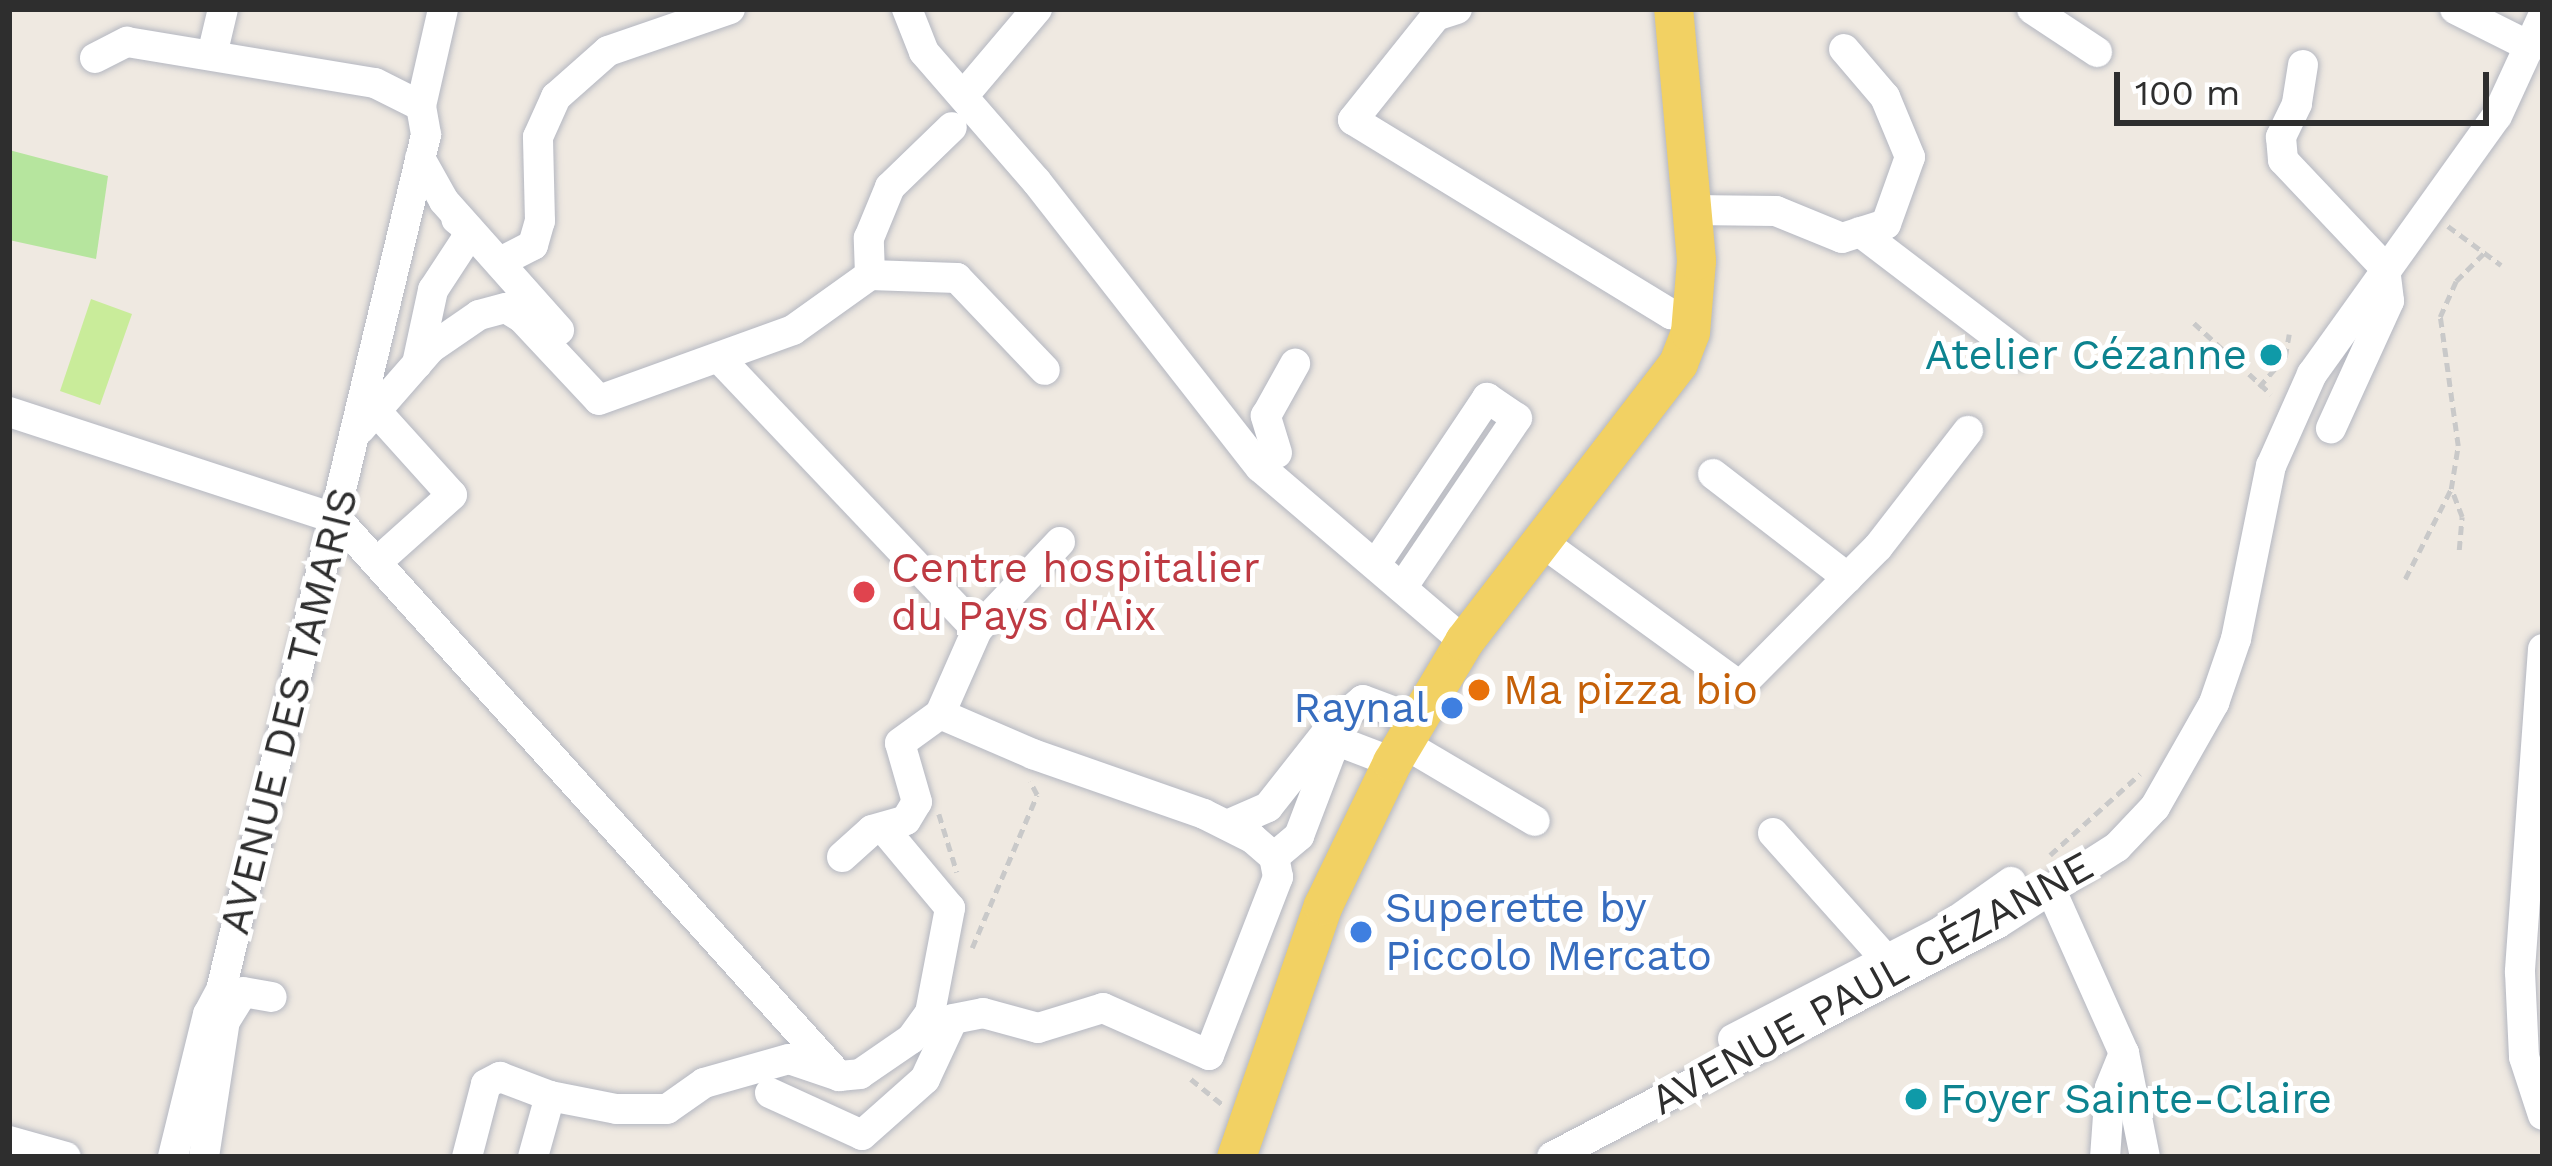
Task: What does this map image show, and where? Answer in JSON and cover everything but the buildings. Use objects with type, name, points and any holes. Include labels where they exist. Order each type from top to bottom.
[{"type":"main road","points":[[1243,1138],[1323,905],[1404,742],[1464,641],[1678,363],[1692,319],[1691,210],[1668,10]]},
{"type":"street","points":[[212,55],[224,9]]},
{"type":"street","name":"AVENUE DES TAMARIS","points":[[204,1157],[223,1005],[337,519],[373,403],[425,135],[421,106],[443,9]]},
{"type":"street","points":[[417,364],[507,284],[532,245],[540,221],[538,137],[556,98],[608,51],[730,9]]},
{"type":"street","points":[[907,9],[924,52],[964,95],[1260,466],[1464,641]]},
{"type":"street","points":[[964,95],[1037,9]]},
{"type":"street","points":[[1457,9],[1436,16],[1353,120],[1671,314],[1692,319]]},
{"type":"street","points":[[2032,9],[2097,52]]},
{"type":"street","points":[[2455,9],[2539,34]]},
{"type":"street","name":"AVENUE PAUL CÉZANNE","points":[[1552,1157],[1998,923],[2117,847],[2156,807],[2192,749],[2236,639],[2270,466],[2324,352],[2497,116],[2539,34]]},
{"type":"street","points":[[95,58],[127,42],[375,83],[421,106]]},
{"type":"street","points":[[1691,210],[1776,211],[1842,238],[1886,224],[1910,157],[1885,97],[1844,49]]},
{"type":"street","points":[[2303,65],[2297,104],[2281,137],[2282,160],[2385,268],[2389,301],[2331,428]]},
{"type":"street","points":[[870,275],[869,238],[890,187],[952,127]]},
{"type":"street","points":[[420,158],[507,284],[608,397],[793,330],[870,275],[957,278],[1045,370]]},
{"type":"street","points":[[406,224],[440,213],[465,226]]},
{"type":"street","name":"AVENUE DES TAMARIS","points":[[373,403],[417,364],[433,290],[440,272],[463,250],[465,226]]},
{"type":"street","points":[[1859,232],[2020,354]]},
{"type":"street","points":[[720,359],[977,630]]},
{"type":"street","points":[[1277,453],[1266,416],[1295,364]]},
{"type":"street","points":[[1376,564],[1487,398],[1517,418],[1402,588]]},
{"type":"street","points":[[373,403],[452,494],[377,562]]},
{"type":"street","points":[[9,412],[337,519],[839,1076]]},
{"type":"street","points":[[1539,540],[1739,686],[1848,578],[1968,431]]},
{"type":"street","points":[[1713,474],[1848,578]]},
{"type":"street","points":[[842,857],[872,830],[906,820],[917,802],[900,743],[940,714],[977,630],[1060,542]]},
{"type":"street","points":[[2541,1111],[2524,1057],[2520,972],[2543,649]]},
{"type":"street","points":[[1227,826],[1268,807],[1332,726],[1363,700],[1404,742],[1535,821]]},
{"type":"street","points":[[770,1093],[862,1135],[925,1079],[953,1019],[983,1013],[1038,1028],[1103,1008],[1209,1055],[1278,877],[1274,857],[1227,826],[940,714]]},
{"type":"street","points":[[1274,857],[1299,836],[1331,752],[1340,742],[1404,742]]},
{"type":"street","points":[[467,1157],[486,1084],[500,1077],[550,1096],[645,1112],[667,1109],[704,1083],[789,1059],[839,1076],[860,1074],[911,1039],[930,1013],[950,908],[884,829]]},
{"type":"street","points":[[1773,833],[1884,957]]},
{"type":"street","points":[[1597,1133],[1624,1102],[1884,957],[1940,932],[2011,882]]},
{"type":"street","points":[[2051,890],[2124,1053],[2145,1157]]},
{"type":"street","points":[[223,1005],[243,992],[272,997]]},
{"type":"street","name":"AVENUE DES TAMARIS","points":[[173,1157],[208,1014],[223,1005]]},
{"type":"street","points":[[2105,1157],[2110,1088],[2124,1053]]},
{"type":"street","points":[[533,1157],[550,1096]]},
{"type":"street","points":[[9,1141],[66,1157]]},
{"type":"street","points":[[9,1155],[18,1157]]},
{"type":"path","points":[[2468,239],[2501,265]]},
{"type":"path","points":[[2405,579],[2451,489],[2458,446],[2440,316],[2456,281],[2486,251]]},
{"type":"path","points":[[2194,323],[2259,387],[2298,405]]},
{"type":"path","points":[[2259,387],[2263,377],[2279,367],[2288,334]]},
{"type":"path","points":[[2451,489],[2462,517],[2459,550]]},
{"type":"path","points":[[968,959],[1037,795],[1026,774],[1033,754]]},
{"type":"path","points":[[2011,882],[2050,855],[2143,771]]},
{"type":"path","points":[[1195,1048],[1192,1082],[1243,1138]]},
{"type":"green space","points":[[9,150],[108,176],[96,259],[9,240]]},
{"type":"green space","points":[[91,299],[132,314],[100,405],[60,391]]},
{"type":"place","name":"Atelier Cézanne","points":[[2271,355]]},
{"type":"place","name":"Centre hospitalier du Pays d'Aix","points":[[864,592]]},
{"type":"place","name":"Ma pizza bio","points":[[1479,690]]},
{"type":"place","name":"Raynal","points":[[1452,708]]},
{"type":"place","name":"Superette by Piccolo Mercato","points":[[1361,932]]},
{"type":"place","name":"Foyer Sainte-Claire","points":[[1916,1099]]}]
